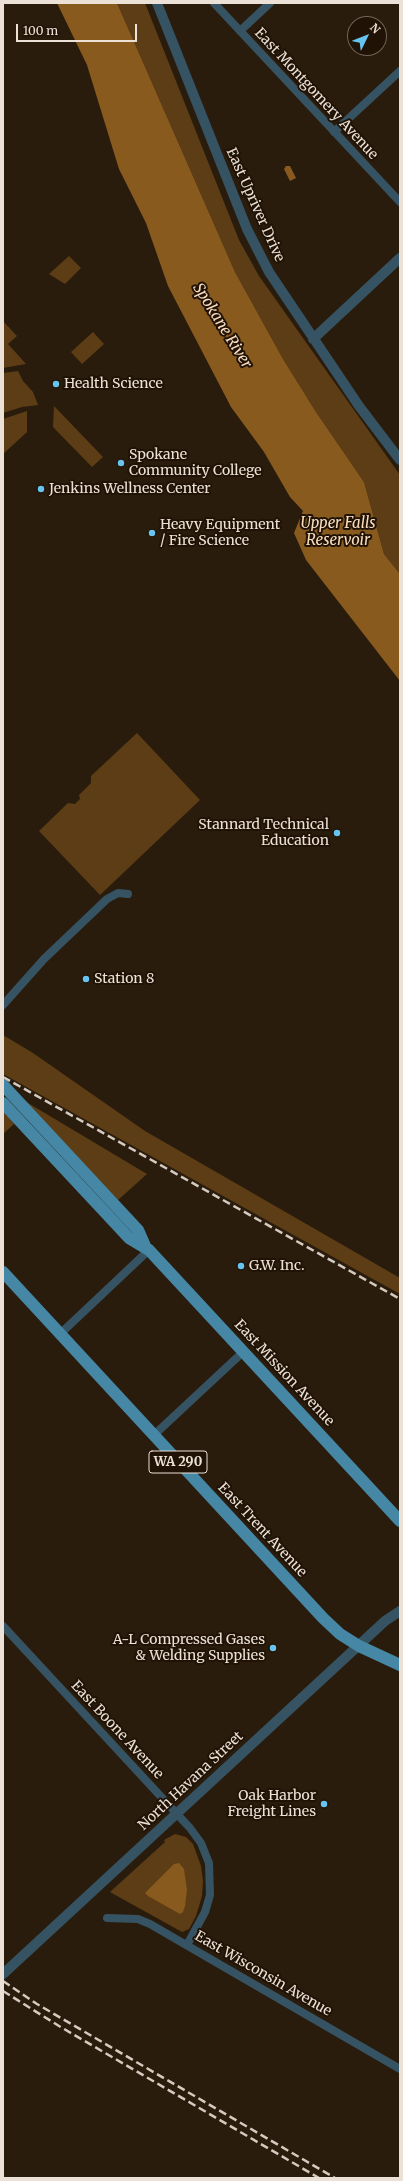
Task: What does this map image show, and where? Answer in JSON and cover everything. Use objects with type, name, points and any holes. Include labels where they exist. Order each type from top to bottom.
[{"type":"main road","name":"East Mission Avenue","points":[[3,1085],[138,1230],[147,1248],[400,1520]]},
{"type":"main road","name":"East Mission Avenue","points":[[3,1103],[130,1238],[147,1248]]},
{"type":"main road","name":"East Trent Avenue","points":[[3,1272],[323,1618],[340,1634],[358,1646],[400,1664]]},
{"type":"street","name":"East Upriver Drive","points":[[157,3],[247,229],[269,272],[312,339],[359,406],[400,460]]},
{"type":"street","name":"East Montgomery Avenue","points":[[214,3],[400,202]]},
{"type":"street","points":[[240,31],[270,3]]},
{"type":"street","points":[[334,132],[400,71]]},
{"type":"street","points":[[312,339],[400,258]]},
{"type":"street","points":[[3,1005],[44,959],[107,899],[118,893],[128,894]]},
{"type":"street","points":[[60,1334],[147,1248]]},
{"type":"street","points":[[154,1435],[244,1352]]},
{"type":"street","name":"North Havana Street","points":[[3,1974],[385,1621],[400,1611]]},
{"type":"street","name":"East Boone Avenue","points":[[3,1626],[177,1813],[201,1843],[209,1863],[210,1874],[208,1904],[187,1946]]},
{"type":"street","name":"East Wisconsin Avenue","points":[[107,1918],[143,1921],[400,2070]]},
{"type":"shaded area","points":[[117,3],[145,3],[239,240],[259,276],[400,475],[400,574],[384,554],[364,482],[316,412],[283,359],[235,272]]},
{"type":"shaded area","points":[[69,256],[81,268],[65,284],[49,274]]},
{"type":"shaded area","points":[[3,321],[17,336],[8,344],[26,364],[3,368]]},
{"type":"shaded area","points":[[93,332],[104,344],[82,364],[71,352]]},
{"type":"shaded area","points":[[18,371],[23,381],[33,392],[38,405],[22,407],[3,413],[3,373]]},
{"type":"shaded area","points":[[54,406],[103,457],[92,467],[53,427]]},
{"type":"shaded area","points":[[27,411],[27,432],[3,454],[3,419]]},
{"type":"shaded area","points":[[137,733],[200,800],[100,895],[39,831],[68,803],[75,804],[80,799],[79,795],[91,783],[91,776]]},
{"type":"shaded area","points":[[3,1035],[33,1053],[145,1131],[400,1278],[400,1294],[3,1074]]},
{"type":"shaded area","points":[[23,1100],[147,1174],[118,1200]]},
{"type":"shaded area","points":[[3,1111],[14,1124],[4,1133],[3,1132]]},
{"type":"shaded area","points":[[175,1834],[186,1837],[193,1844],[201,1866],[203,1881],[202,1896],[196,1916],[189,1929],[182,1932],[110,1892],[165,1842],[164,1840]]},
{"type":"water","name":"Upper Falls Reservoir","points":[[57,3],[117,3],[235,272],[283,359],[316,412],[364,482],[384,554],[400,574],[400,681],[306,560],[294,533],[303,511],[290,497],[264,452],[231,407],[168,286],[146,223],[119,169],[87,65]]},
{"type":"water","points":[[286,166],[290,166],[296,178],[290,181],[284,169]]},
{"type":"water","points":[[179,1863],[184,1869],[187,1890],[185,1906],[183,1912],[180,1914],[145,1893],[174,1864]]},
{"type":"railway","points":[[3,1077],[400,1299]]},
{"type":"railway","points":[[3,1981],[37,2004],[335,2178]]},
{"type":"railway","points":[[3,1991],[59,2026],[319,2178]]},
{"type":"place","name":"Health Science","points":[[56,384]]},
{"type":"place","name":"Spokane Community College","points":[[121,463]]},
{"type":"place","name":"Jenkins Wellness Center","points":[[41,489]]},
{"type":"place","name":"Heavy Equipment / Fire Science","points":[[152,533]]},
{"type":"place","name":"Stannard Technical Education","points":[[337,833]]},
{"type":"place","name":"Station 8","points":[[86,979]]},
{"type":"place","name":"G.W. Inc.","points":[[241,1266]]},
{"type":"place","name":"A-L Compressed Gases & Welding Supplies","points":[[273,1648]]},
{"type":"place","name":"Oak Harbor Freight Lines","points":[[324,1804]]},
{"type":"water label","name":"Spokane River","points":[[222,326]]}]
